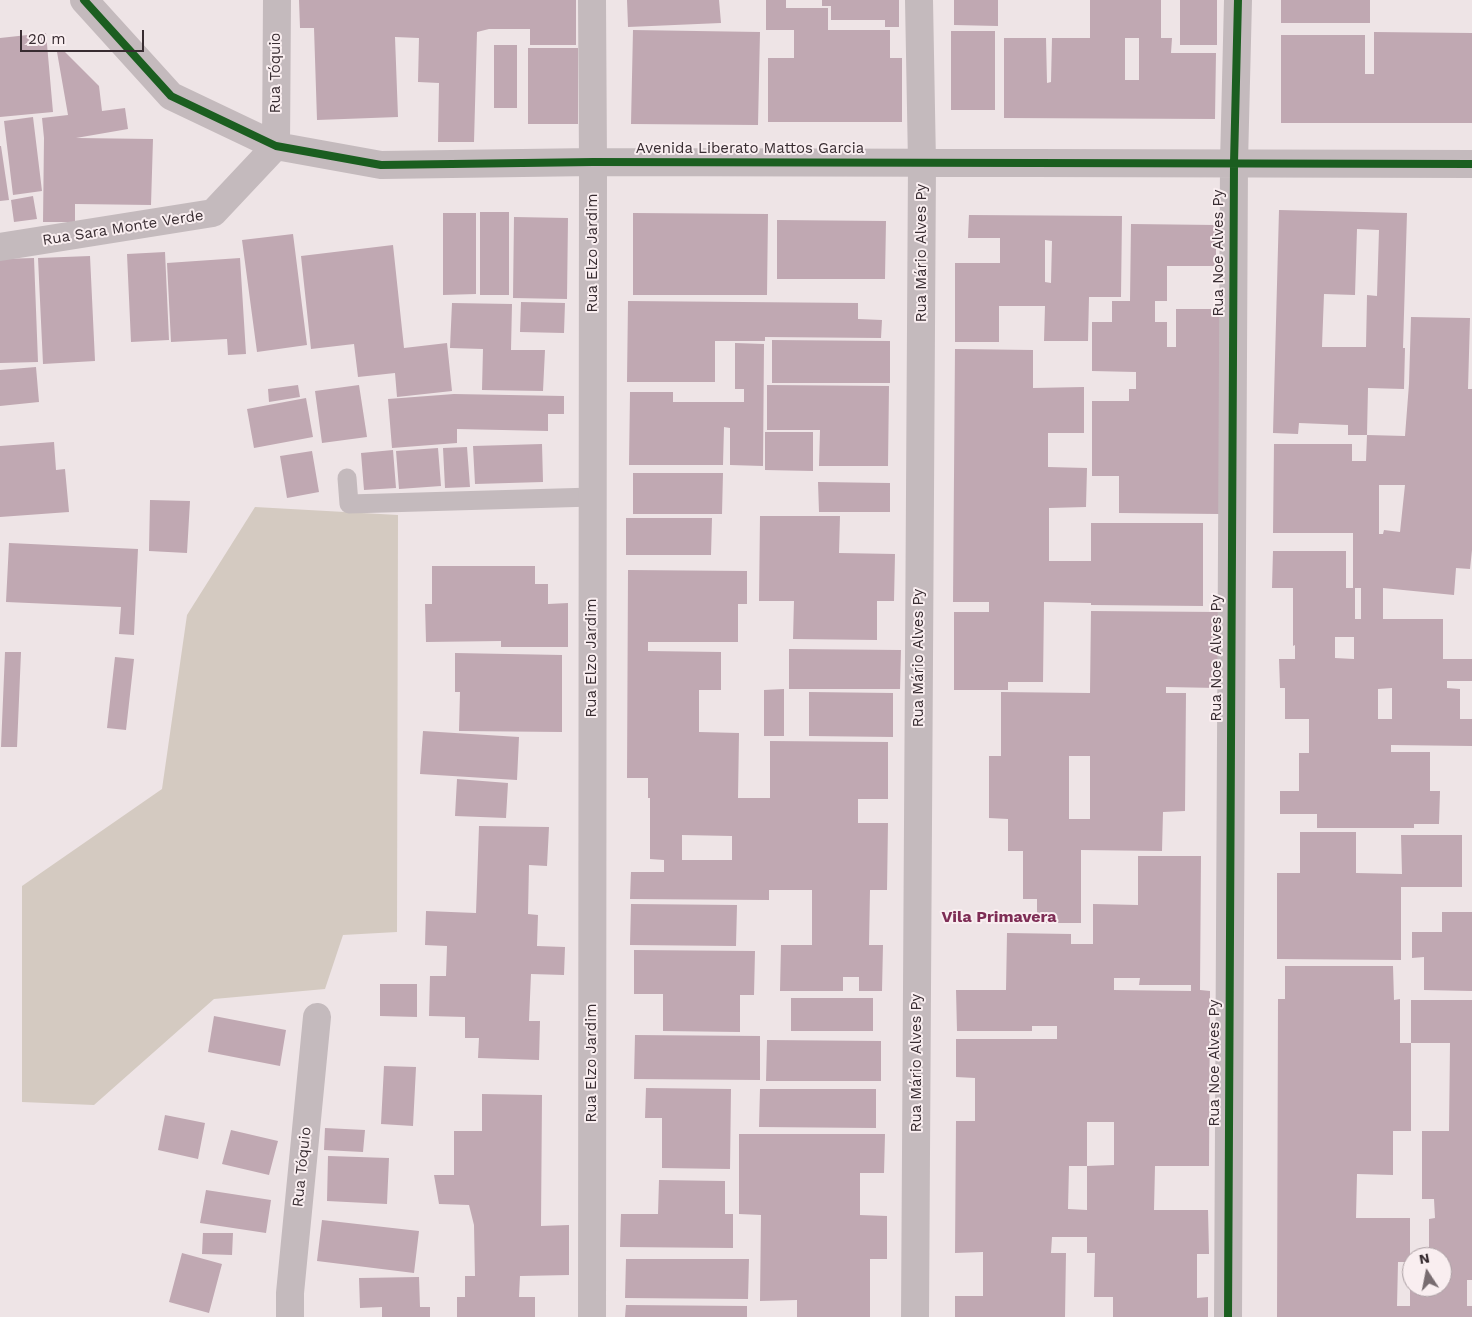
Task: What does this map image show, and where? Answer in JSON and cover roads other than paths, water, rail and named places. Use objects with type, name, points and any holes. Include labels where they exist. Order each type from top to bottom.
[{"type":"street","name":"Avenida Liberato Mattos Garcia","points":[[84,0],[170,96],[276,146],[381,164],[593,162],[1472,164]]},
{"type":"street","name":"Rua Tóquio","points":[[276,0],[276,146]]},
{"type":"street","name":"Rua Elzo Jardim","points":[[592,0],[592,1317]]},
{"type":"street","name":"Rua Mário Alves Py","points":[[915,1317],[922,163],[920,0]]},
{"type":"street","name":"Rua Noe Alves Py","points":[[1228,1317],[1234,163],[1238,0]]},
{"type":"street","name":"Rua Sara Monte Verde","points":[[0,247],[213,213],[276,146]]},
{"type":"street","name":"Rua Tóquio","points":[[290,1317],[291,1283],[317,1017]]},
{"type":"lane","points":[[347,478],[349,504],[593,497]]},
{"type":"district","name":"Vila Primavera","points":[[999,917]]}]
